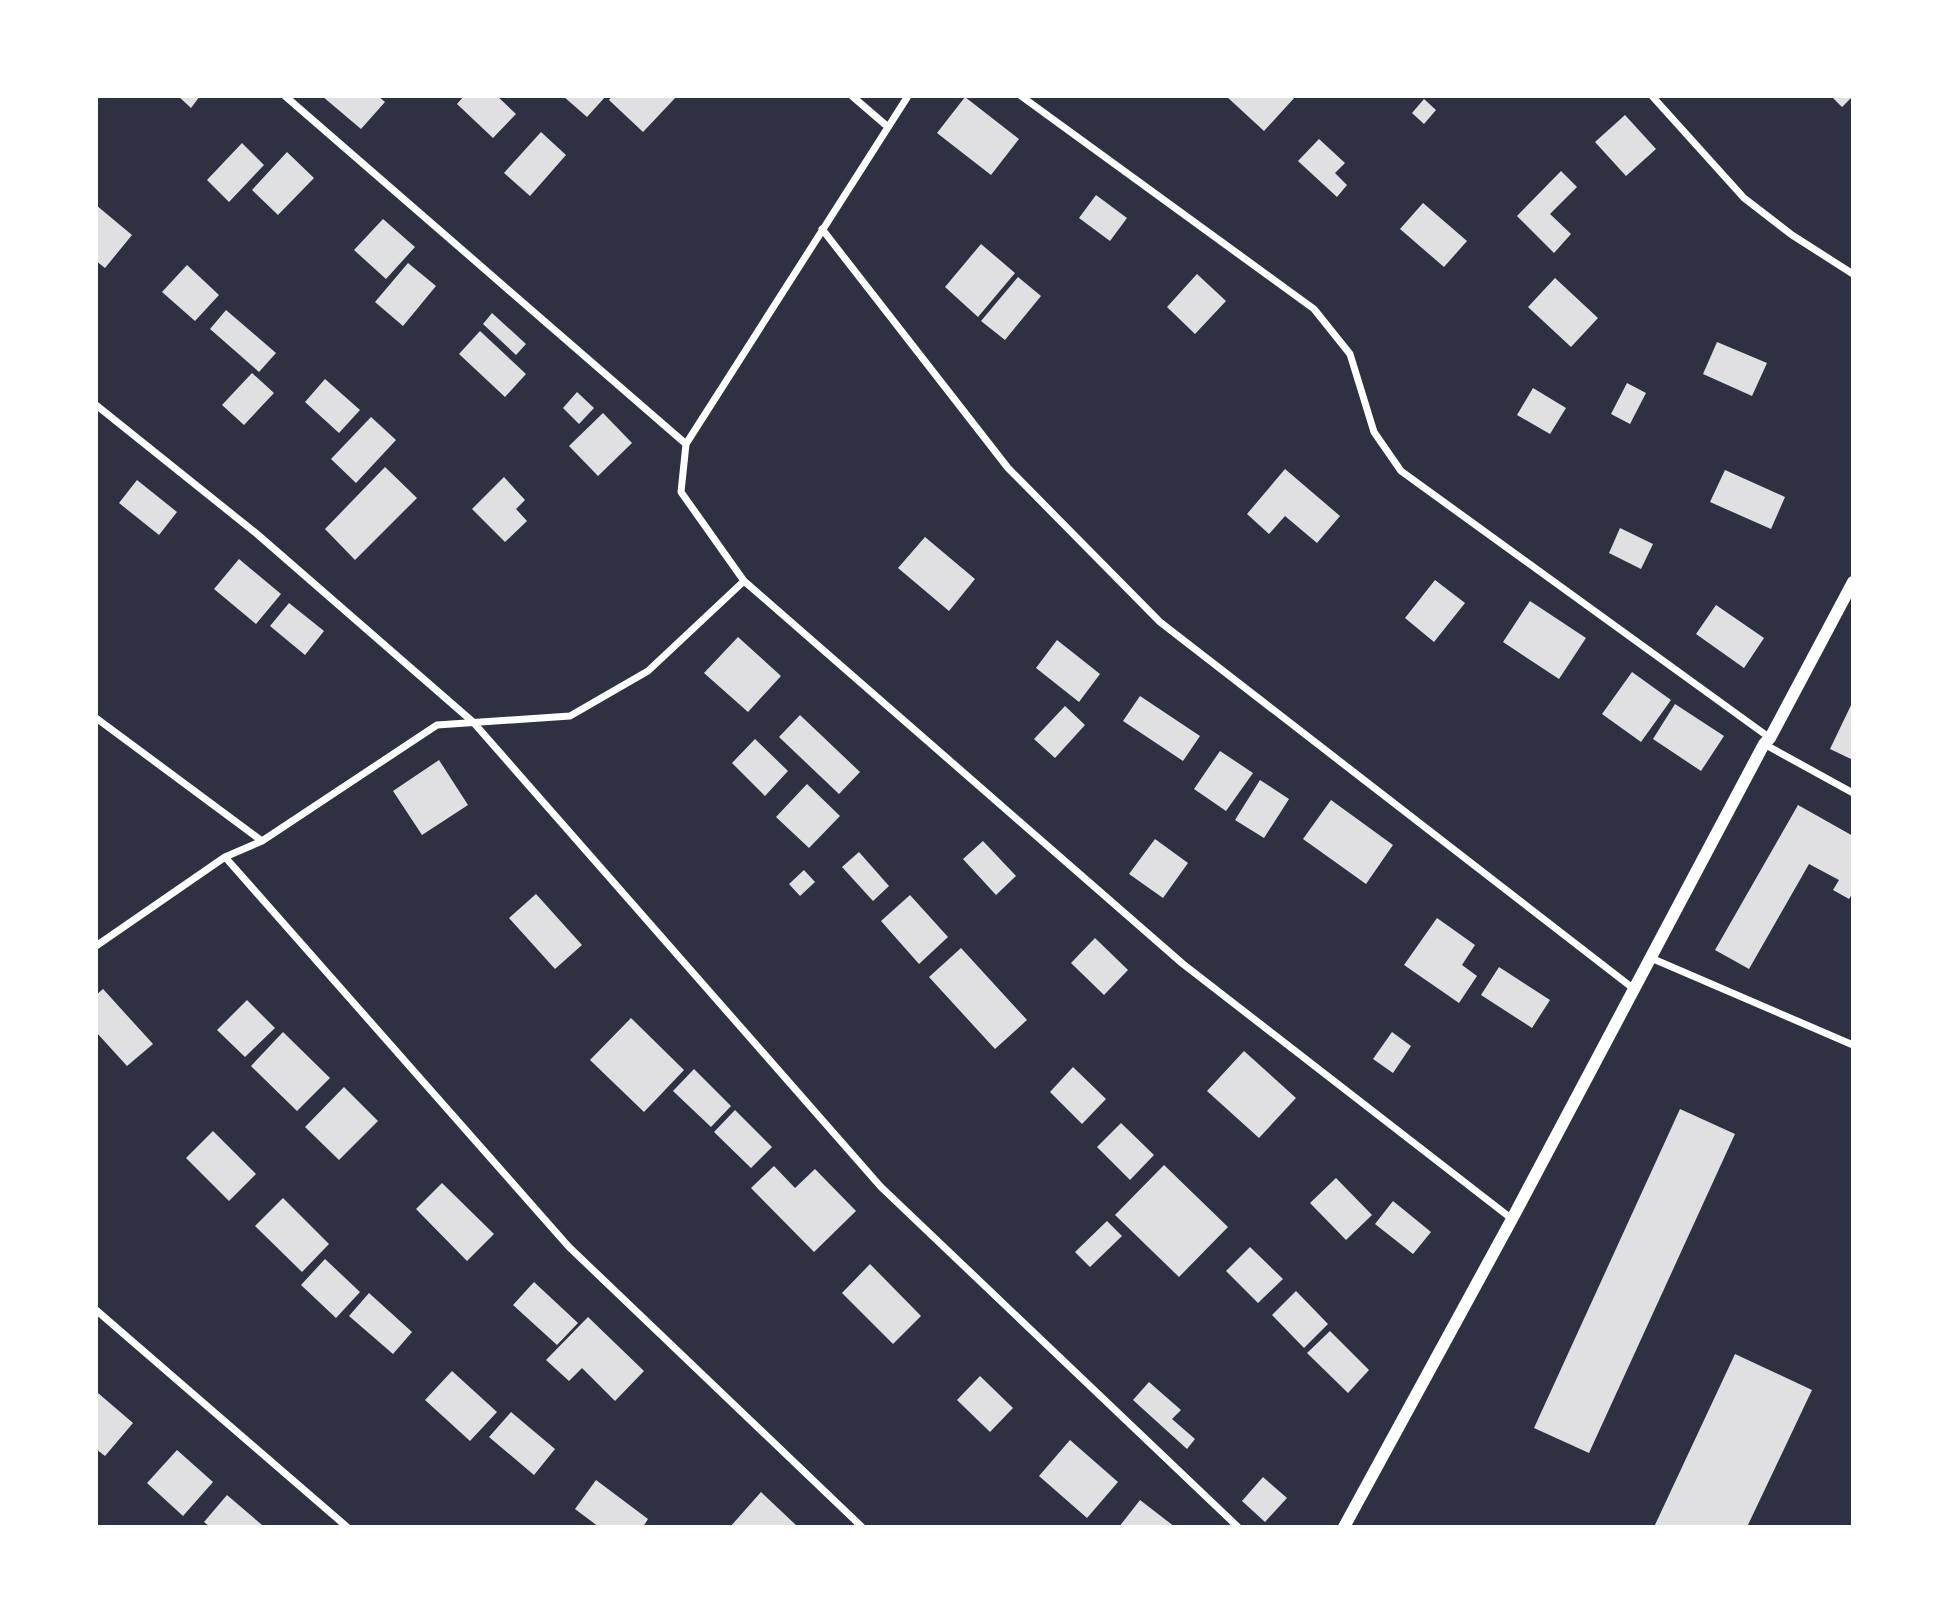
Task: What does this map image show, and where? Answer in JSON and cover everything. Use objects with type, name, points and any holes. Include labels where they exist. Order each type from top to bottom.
[{"type":"street","points":[[285,96],[686,444]]},
{"type":"street","points":[[852,96],[888,127]]},
{"type":"street","points":[[908,96],[686,444],[681,492],[744,581],[1183,964],[1512,1219]]},
{"type":"street","points":[[1021,96],[1314,309],[1350,354],[1374,432],[1401,471],[1767,741],[1853,793]]},
{"type":"street","points":[[1652,96],[1744,198],[1792,235],[1853,274]]},
{"type":"street","points":[[822,229],[1008,468],[1160,622],[1634,989]]},
{"type":"street","points":[[96,405],[257,534],[473,722],[881,1187],[1238,1527]]},
{"type":"street","points":[[96,946],[225,857],[262,841],[437,725],[570,716],[648,671],[744,581]]},
{"type":"street","points":[[1344,1527],[1853,582]]},
{"type":"street","points":[[96,718],[262,841]]},
{"type":"street","points":[[225,857],[569,1247],[862,1527]]},
{"type":"street","points":[[1651,958],[1853,1045]]},
{"type":"street","points":[[96,1310],[346,1527]]},
{"type":"building","points":[[178,96],[200,96],[191,108]]},
{"type":"building","points":[[322,96],[378,96],[385,102],[361,129]]},
{"type":"building","points":[[464,96],[497,96],[516,114],[493,138],[457,104]]},
{"type":"building","points":[[563,96],[606,96],[587,117]]},
{"type":"building","points":[[612,96],[677,96],[643,132],[609,100]]},
{"type":"building","points":[[1226,96],[1296,96],[1264,131]]},
{"type":"building","points":[[1831,96],[1853,96],[1842,107]]},
{"type":"building","points":[[965,97],[1019,139],[991,175],[937,133]]},
{"type":"building","points":[[1424,99],[1436,110],[1424,124],[1412,113]]},
{"type":"building","points":[[1625,115],[1656,149],[1626,176],[1595,142]]},
{"type":"building","points":[[541,132],[566,155],[530,196],[504,173]]},
{"type":"building","points":[[1319,139],[1345,163],[1335,173],[1347,185],[1337,197],[1298,161]]},
{"type":"building","points":[[242,143],[264,165],[229,202],[207,180]]},
{"type":"building","points":[[287,152],[314,178],[278,215],[252,190]]},
{"type":"building","points":[[1561,171],[1577,187],[1550,214],[1571,234],[1554,253],[1517,216]]},
{"type":"building","points":[[1096,195],[1127,218],[1110,241],[1079,218]]},
{"type":"building","points":[[1423,203],[1467,241],[1444,267],[1400,229]]},
{"type":"building","points":[[96,205],[132,235],[105,268],[96,261]]},
{"type":"building","points":[[383,219],[415,247],[386,279],[354,250]]},
{"type":"building","points":[[981,244],[1015,273],[978,317],[945,287]]},
{"type":"building","points":[[408,263],[436,286],[403,326],[375,302]]},
{"type":"building","points":[[187,265],[219,295],[195,321],[162,292]]},
{"type":"building","points":[[1197,274],[1226,301],[1195,334],[1167,307]]},
{"type":"building","points":[[1018,277],[1041,296],[1005,340],[981,321]]},
{"type":"building","points":[[1555,278],[1598,318],[1571,347],[1528,307]]},
{"type":"building","points":[[226,310],[276,353],[259,372],[210,329]]},
{"type":"building","points":[[492,313],[526,344],[516,355],[483,324]]},
{"type":"building","points":[[480,331],[526,374],[505,397],[459,354]]},
{"type":"building","points":[[1717,342],[1767,363],[1752,396],[1703,374]]},
{"type":"building","points":[[252,373],[274,393],[244,425],[222,405]]},
{"type":"building","points":[[325,379],[360,410],[339,433],[305,402]]},
{"type":"building","points":[[1627,383],[1646,393],[1630,424],[1611,414]]},
{"type":"building","points":[[1533,388],[1566,408],[1550,434],[1517,415]]},
{"type":"building","points":[[577,392],[594,408],[579,424],[563,408]]},
{"type":"building","points":[[603,413],[632,443],[598,476],[569,446]]},
{"type":"building","points":[[371,417],[396,440],[356,483],[331,459]]},
{"type":"building","points":[[385,467],[417,498],[355,560],[325,529]]},
{"type":"building","points":[[1285,469],[1340,516],[1317,543],[1285,516],[1269,534],[1247,514]]},
{"type":"building","points":[[1725,470],[1785,497],[1771,529],[1710,502]]},
{"type":"building","points":[[504,477],[525,500],[516,509],[527,521],[505,542],[472,509]]},
{"type":"building","points":[[137,480],[177,512],[159,535],[119,503]]},
{"type":"building","points":[[1620,528],[1653,544],[1641,569],[1609,553]]},
{"type":"building","points":[[925,537],[975,579],[949,611],[898,568]]},
{"type":"building","points":[[239,559],[281,594],[256,624],[214,589]]},
{"type":"building","points":[[1435,580],[1465,603],[1434,642],[1405,618]]},
{"type":"building","points":[[1530,601],[1586,638],[1559,679],[1503,642]]},
{"type":"building","points":[[289,603],[324,631],[305,655],[270,626]]},
{"type":"building","points":[[1716,605],[1764,638],[1744,668],[1696,634]]},
{"type":"building","points":[[738,637],[781,676],[748,712],[704,673]]},
{"type":"building","points":[[1057,640],[1100,674],[1079,702],[1036,668]]},
{"type":"building","points":[[1632,672],[1671,700],[1641,742],[1602,714]]},
{"type":"building","points":[[1140,696],[1200,736],[1183,761],[1123,721]]},
{"type":"building","points":[[1853,701],[1853,760],[1830,749]]},
{"type":"building","points":[[1675,704],[1724,736],[1701,771],[1653,739]]},
{"type":"building","points":[[1065,706],[1085,725],[1055,758],[1034,739]]},
{"type":"building","points":[[800,715],[860,772],[839,794],[779,737]]},
{"type":"building","points":[[755,739],[788,771],[765,796],[732,763]]},
{"type":"building","points":[[1220,751],[1253,773],[1226,811],[1194,789]]},
{"type":"building","points":[[439,760],[468,805],[422,835],[393,791]]},
{"type":"building","points":[[1260,780],[1289,799],[1264,838],[1235,820]]},
{"type":"building","points":[[807,784],[840,816],[809,848],[776,817]]},
{"type":"building","points":[[1331,800],[1393,845],[1366,884],[1303,839]]},
{"type":"building","points":[[1798,805],[1853,836],[1853,892],[1849,899],[1833,890],[1839,880],[1809,864],[1749,969],[1715,950]]},
{"type":"building","points":[[1155,839],[1188,863],[1163,898],[1129,874]]},
{"type":"building","points":[[983,841],[1016,876],[996,895],[963,859]]},
{"type":"building","points":[[859,852],[889,886],[873,901],[842,867]]},
{"type":"building","points":[[804,870],[815,882],[800,896],[789,884]]},
{"type":"building","points":[[536,894],[582,945],[555,969],[509,918]]},
{"type":"building","points":[[910,895],[948,937],[919,964],[881,921]]},
{"type":"building","points":[[1437,918],[1475,945],[1462,965],[1477,976],[1459,1003],[1404,965]]},
{"type":"building","points":[[1095,938],[1128,970],[1104,995],[1071,963]]},
{"type":"building","points":[[961,948],[1027,1020],[995,1049],[929,977]]},
{"type":"building","points":[[1499,967],[1550,1000],[1532,1028],[1481,995]]},
{"type":"building","points":[[103,989],[153,1044],[127,1066],[96,1032],[96,995]]},
{"type":"building","points":[[247,1000],[275,1028],[245,1057],[217,1030]]},
{"type":"building","points":[[631,1018],[684,1070],[644,1112],[590,1060]]},
{"type":"building","points":[[283,1032],[330,1078],[297,1111],[251,1066]]},
{"type":"building","points":[[1392,1032],[1411,1046],[1393,1073],[1373,1059]]},
{"type":"building","points":[[1244,1051],[1296,1098],[1259,1138],[1207,1091]]},
{"type":"building","points":[[1073,1067],[1106,1099],[1082,1124],[1050,1092]]},
{"type":"building","points":[[694,1069],[731,1106],[711,1127],[673,1091]]},
{"type":"building","points":[[344,1087],[378,1121],[339,1160],[305,1127]]},
{"type":"building","points":[[1680,1109],[1735,1134],[1589,1453],[1534,1428]]},
{"type":"building","points":[[735,1110],[772,1147],[751,1168],[714,1132]]},
{"type":"building","points":[[1121,1123],[1154,1155],[1130,1180],[1097,1147]]},
{"type":"building","points":[[213,1131],[256,1174],[229,1201],[186,1158]]},
{"type":"building","points":[[1164,1165],[1228,1227],[1179,1277],[1115,1215]]},
{"type":"building","points":[[774,1166],[795,1188],[815,1169],[856,1211],[814,1252],[751,1188]]},
{"type":"building","points":[[1336,1178],[1372,1215],[1346,1240],[1310,1203]]},
{"type":"building","points":[[442,1183],[494,1234],[467,1261],[416,1209]]},
{"type":"building","points":[[283,1198],[329,1244],[302,1272],[255,1226]]},
{"type":"building","points":[[1393,1201],[1431,1232],[1413,1254],[1375,1224]]},
{"type":"building","points":[[1107,1221],[1122,1236],[1090,1267],[1075,1252]]},
{"type":"building","points":[[1250,1247],[1283,1279],[1258,1303],[1226,1271]]},
{"type":"building","points":[[325,1259],[360,1292],[336,1318],[301,1285]]},
{"type":"building","points":[[870,1264],[921,1316],[893,1344],[842,1293]]},
{"type":"building","points":[[534,1282],[578,1323],[557,1345],[513,1305]]},
{"type":"building","points":[[1296,1291],[1328,1324],[1304,1348],[1272,1315]]},
{"type":"building","points":[[369,1293],[412,1332],[393,1354],[349,1316]]},
{"type":"building","points":[[588,1317],[644,1371],[615,1401],[582,1368],[569,1381],[546,1360]]},
{"type":"building","points":[[1330,1331],[1369,1370],[1348,1393],[1307,1353]]},
{"type":"building","points":[[1735,1354],[1812,1390],[1747,1527],[1654,1527]]},
{"type":"building","points":[[452,1371],[497,1412],[470,1441],[425,1400]]},
{"type":"building","points":[[980,1376],[1013,1408],[990,1432],[957,1400]]},
{"type":"building","points":[[1149,1382],[1181,1410],[1172,1419],[1195,1439],[1187,1449],[1133,1400]]},
{"type":"building","points":[[98,1393],[133,1423],[105,1456],[96,1449]]},
{"type":"building","points":[[511,1412],[555,1449],[534,1475],[489,1437]]},
{"type":"building","points":[[1070,1440],[1118,1482],[1087,1518],[1039,1476]]},
{"type":"building","points":[[177,1450],[213,1482],[183,1516],[147,1483]]},
{"type":"building","points":[[1263,1477],[1287,1498],[1265,1522],[1242,1501]]},
{"type":"building","points":[[596,1480],[648,1519],[643,1527],[599,1527],[575,1509]]},
{"type":"building","points":[[761,1492],[798,1527],[730,1527]]},
{"type":"building","points":[[227,1495],[262,1525],[210,1527],[204,1522]]},
{"type":"building","points":[[1140,1500],[1175,1527],[1119,1527]]}]
